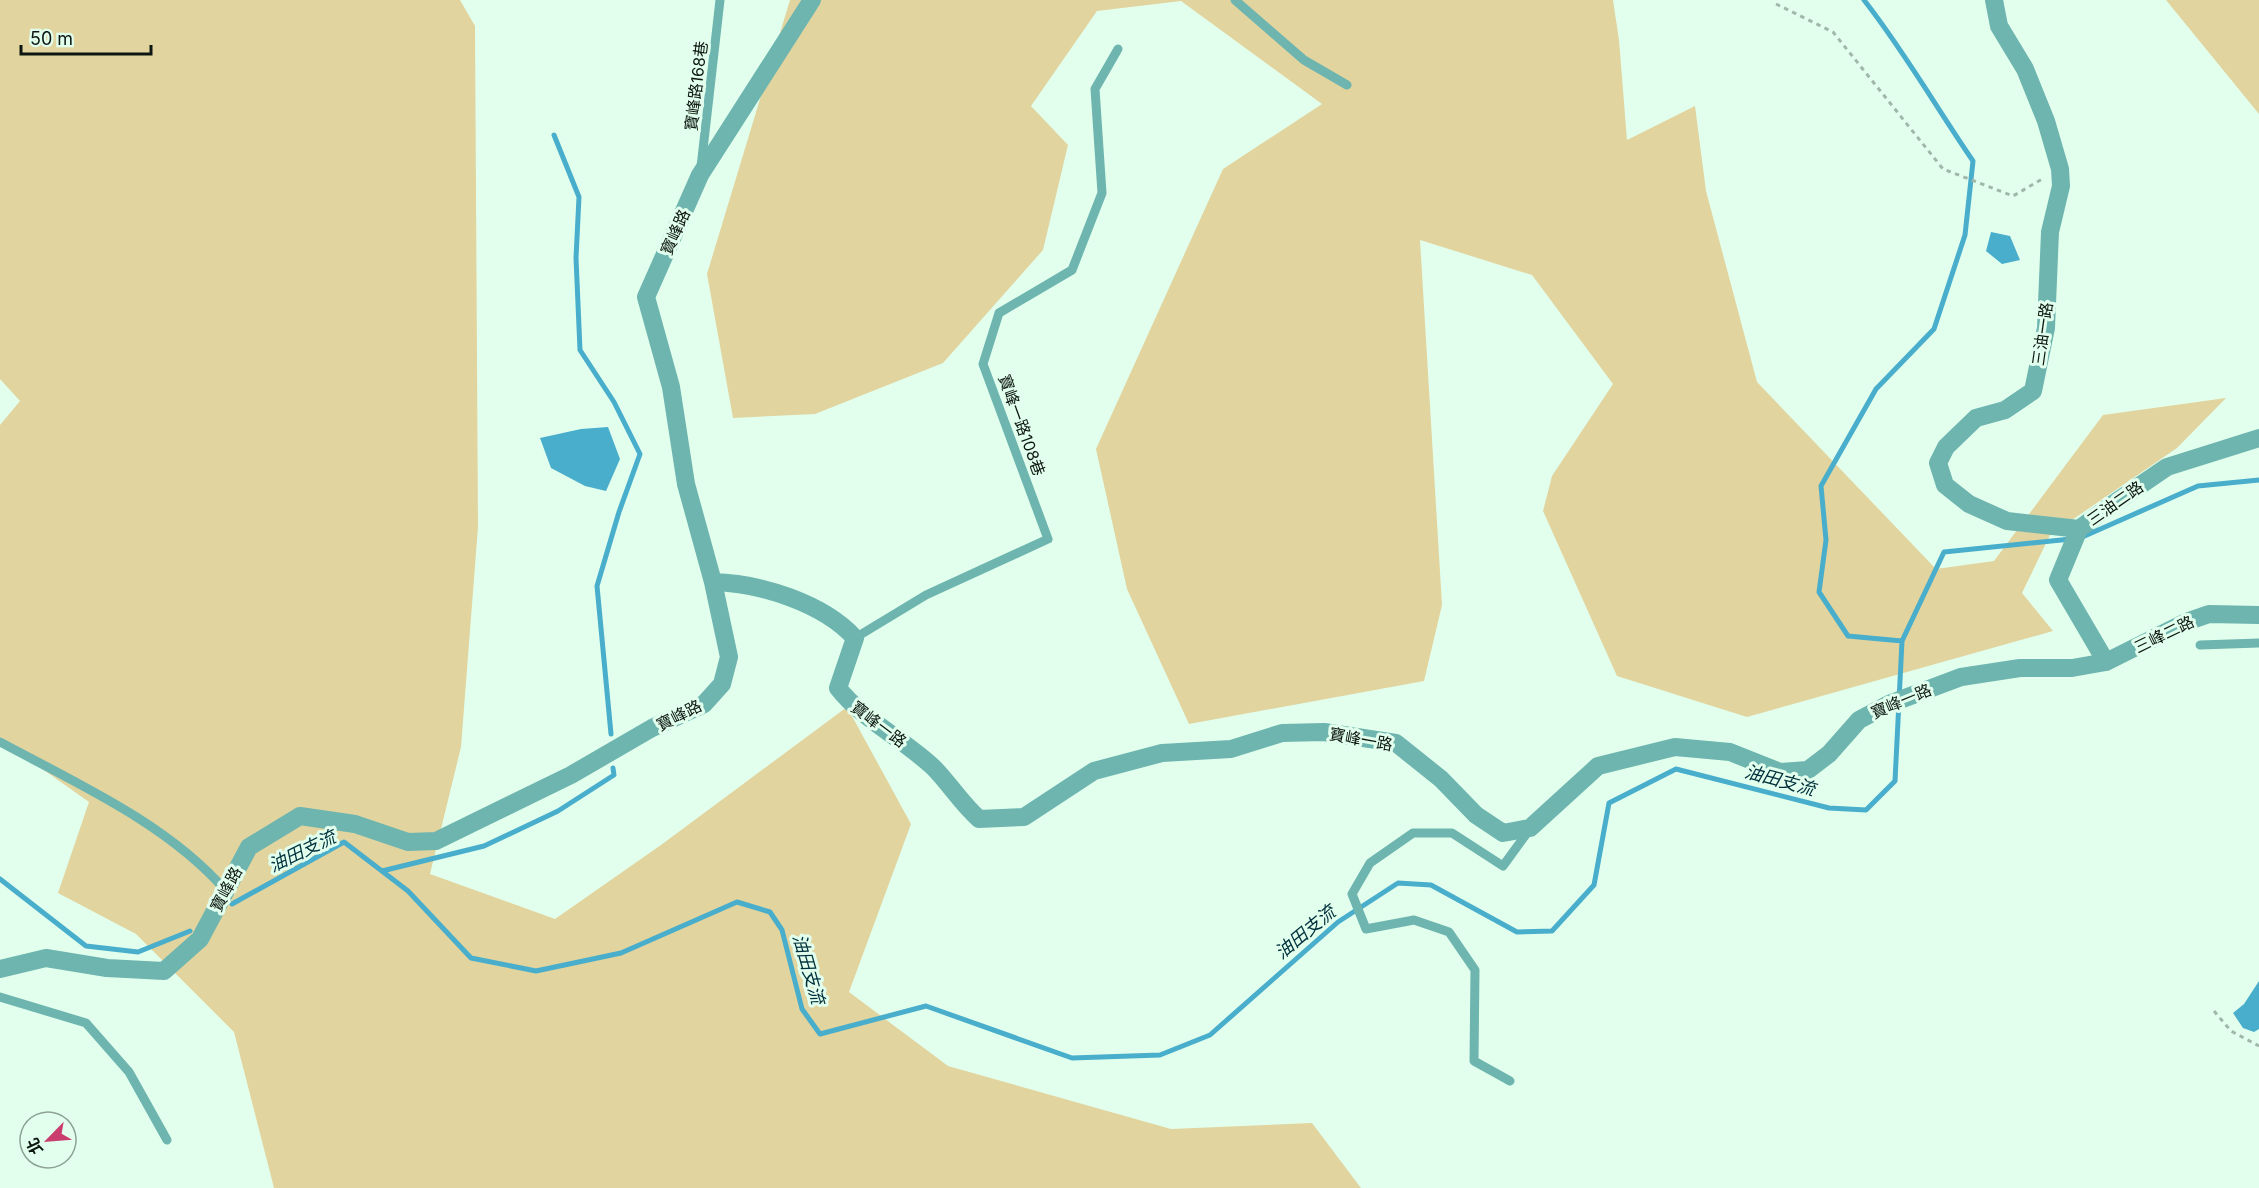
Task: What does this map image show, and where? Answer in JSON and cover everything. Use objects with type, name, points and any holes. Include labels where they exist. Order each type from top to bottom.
[{"type":"street","name":"寶峰路","points":[[0,969],[46,958],[107,968],[164,971],[200,939],[249,847],[300,816],[355,824],[408,842],[436,842],[571,775],[652,728],[704,704],[722,684],[729,657],[713,582],[686,484],[671,387],[646,297],[700,175],[812,0]]},
{"type":"street","name":"三油一路","points":[[1994,0],[1999,26],[2025,69],[2046,121],[2060,169],[2061,186],[2050,232],[2046,328],[2033,391],[2005,410],[1976,418],[1946,447],[1938,463],[1945,485],[1970,504],[2007,521],[2079,529]]},
{"type":"street","name":"三油二路","points":[[2106,662],[2058,580],[2079,529],[2168,467],[2259,438]]},
{"type":"street","points":[[713,582],[736,582],[804,603],[840,621],[855,638]]},
{"type":"street","name":"三峰二路","points":[[2106,662],[2186,622],[2209,614],[2259,615]]},
{"type":"street","name":"寶峰一路","points":[[855,638],[838,688],[849,703],[898,737],[934,768],[979,819],[1024,817],[1094,771],[1162,753],[1231,749],[1282,733],[1324,732],[1396,743],[1441,779],[1476,815],[1503,833],[1530,828],[1598,766],[1675,747],[1730,752],[1780,772],[1809,770],[1829,754],[1858,720],[1889,704],[1961,677],[2020,668],[2072,668],[2106,662]]},
{"type":"lane","name":"寶峰路168巷","points":[[700,175],[720,0]]},
{"type":"lane","points":[[1235,0],[1304,60],[1347,86]]},
{"type":"lane","name":"寶峰一路108巷","points":[[855,638],[926,595],[1048,539],[983,364],[999,313],[1072,270],[1102,194],[1095,89],[1118,49]]},
{"type":"lane","points":[[2200,645],[2259,643]]},
{"type":"lane","points":[[0,742],[122,808],[204,866],[225,890]]},
{"type":"lane","points":[[1510,1081],[1474,1061],[1475,970],[1449,932],[1414,920],[1366,929],[1352,894],[1370,862],[1413,833],[1452,833],[1503,866],[1530,828]]},
{"type":"lane","points":[[0,997],[86,1023],[129,1072],[166,1140]]},
{"type":"path","points":[[1776,4],[1833,32],[1943,169],[2013,196],[2060,169]]},
{"type":"path","points":[[2214,1011],[2231,1031],[2259,1046]]},
{"type":"shaded area","points":[[0,0],[460,0],[475,26],[478,527],[461,747],[430,874],[555,919],[661,845],[847,707],[911,824],[849,992],[948,1066],[1171,1129],[1312,1123],[1361,1188],[274,1188],[234,1032],[136,934],[58,893],[89,802],[0,739],[0,425],[20,401],[0,379]]},
{"type":"shaded area","points":[[790,0],[1613,0],[1619,40],[1627,140],[1695,106],[1706,191],[1757,382],[1936,569],[1994,561],[2103,415],[2226,398],[2177,448],[2050,535],[2022,593],[2053,631],[1747,717],[1617,676],[1543,511],[1552,476],[1613,384],[1532,275],[1420,240],[1442,605],[1424,681],[1189,724],[1127,589],[1096,449],[1223,169],[1322,104],[1181,1],[1097,11],[1031,106],[1068,145],[1043,250],[943,363],[815,414],[733,418],[707,274]]},
{"type":"shaded area","points":[[2166,0],[2259,0],[2259,114]]},
{"type":"water","points":[[1991,232],[2010,236],[2020,260],[2002,264],[1986,251]]},
{"type":"water","points":[[608,427],[620,459],[606,491],[585,486],[551,468],[540,438],[581,429]]},
{"type":"water","points":[[2259,981],[2259,1029],[2254,1032],[2243,1028],[2233,1013],[2244,1004]]},
{"type":"waterway","points":[[1864,0],[1973,161],[1965,235],[1934,329],[1876,389],[1821,486],[1826,540],[1819,592],[1848,636],[1902,641]]},
{"type":"waterway","points":[[554,135],[579,197],[576,258],[580,350],[614,402],[640,454],[619,512],[597,586],[611,734]]},
{"type":"waterway","name":"油田支流","points":[[2080,538],[2198,486],[2259,480]]},
{"type":"waterway","name":"油田支流","points":[[232,904],[344,842],[408,891],[471,958],[536,971],[621,953],[737,902],[770,912],[782,930],[802,1009],[820,1034],[926,1006],[1072,1058],[1160,1055],[1210,1035],[1338,922],[1398,883],[1431,885],[1517,932],[1552,931],[1594,885],[1609,803],[1676,769],[1829,808],[1866,810],[1895,781],[1902,641],[1944,552],[2071,539]]},
{"type":"waterway","points":[[382,871],[484,846],[558,811],[614,775],[613,768]]},
{"type":"waterway","name":"油田支流","points":[[0,879],[86,946],[138,952],[190,931]]}]
